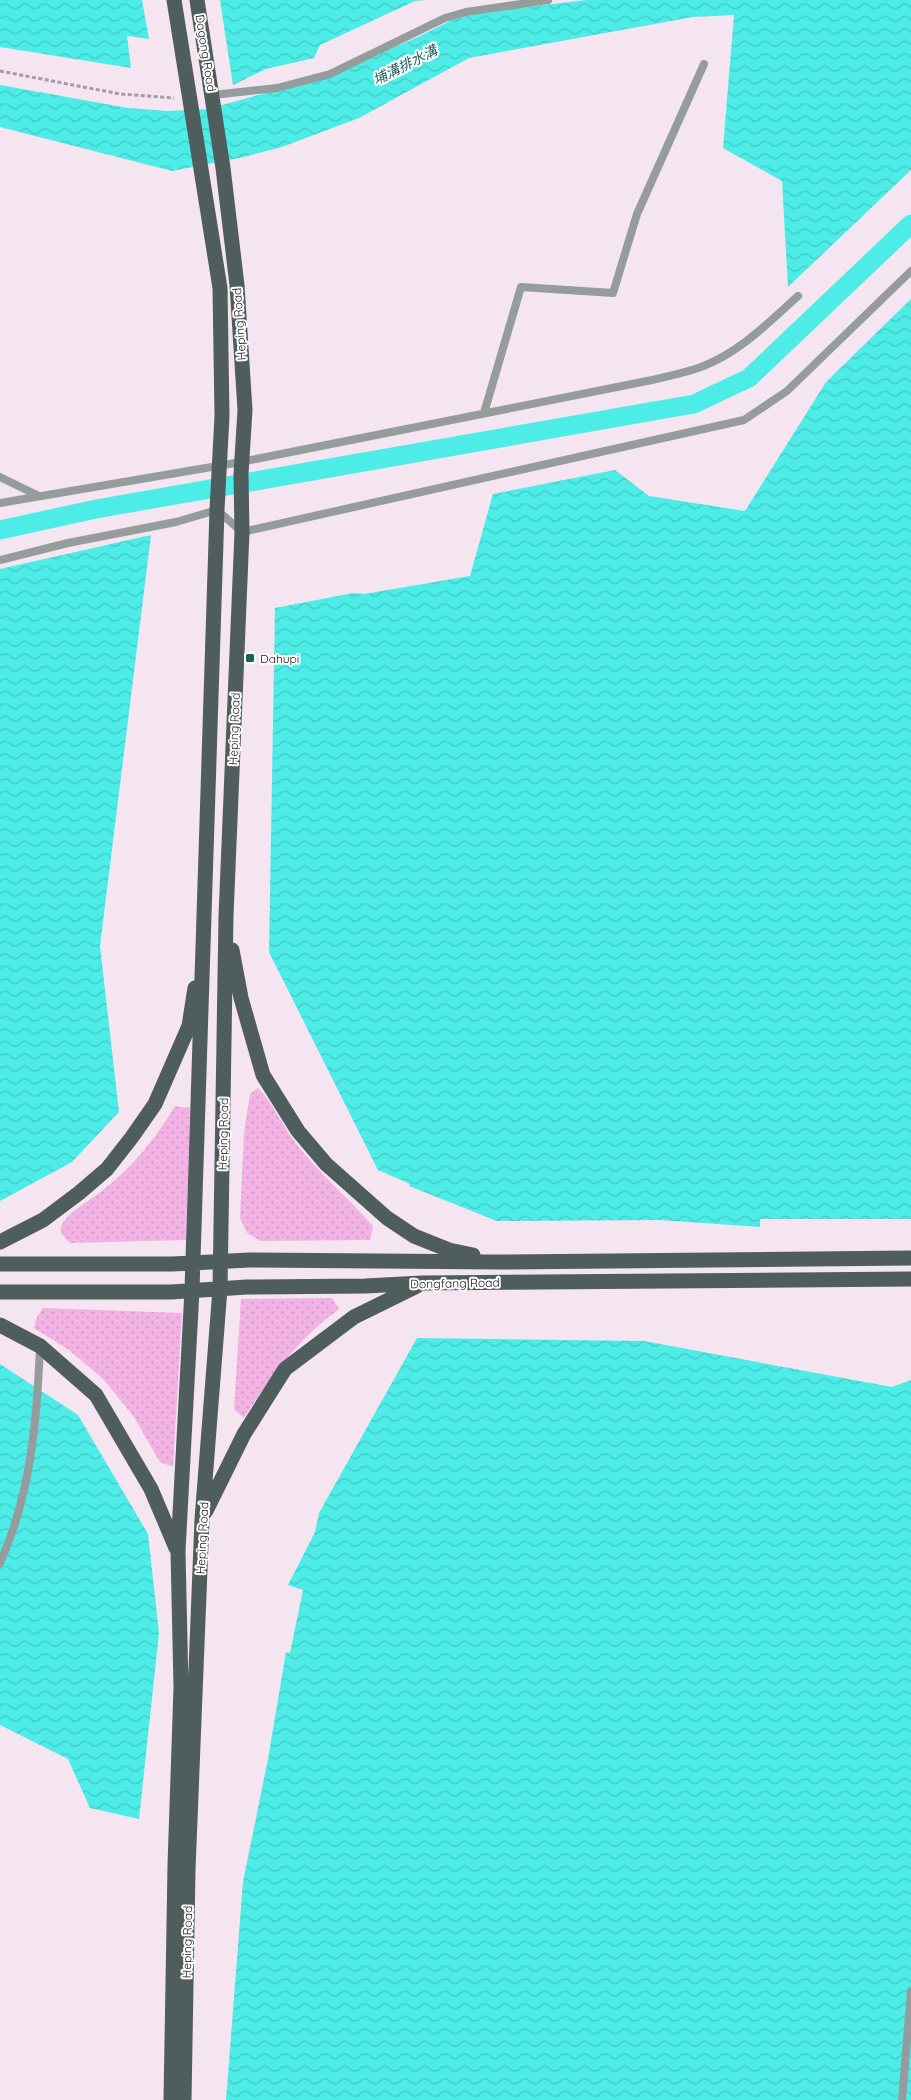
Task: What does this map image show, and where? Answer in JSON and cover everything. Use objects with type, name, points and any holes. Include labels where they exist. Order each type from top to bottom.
[{"type":"main road","name":"Dagong Road","points":[[174,0],[202,172]]},
{"type":"main road","name":"Dagong Road","points":[[197,0],[223,168]]},
{"type":"main road","name":"Heping Road","points":[[184,2100],[188,1870],[202,1520],[220,1289],[226,916],[242,532],[241,468],[245,410],[237,285],[223,168]]},
{"type":"main road","name":"Heping Road","points":[[171,2100],[175,1866],[181,1687],[178,1551],[192,1290],[217,507],[222,416],[220,288],[202,172]]},
{"type":"main road","points":[[0,1242],[43,1220],[107,1169],[155,1104],[189,1026],[205,915]]},
{"type":"main road","points":[[226,916],[241,998],[263,1075],[298,1131],[326,1164],[387,1218],[414,1236],[449,1250],[501,1262]]},
{"type":"main road","name":"Dongfang Road","points":[[0,1264],[220,1261],[501,1262],[911,1258]]},
{"type":"main road","name":"Dongfang Road","points":[[0,1292],[171,1292],[422,1283],[911,1279]]},
{"type":"main road","points":[[202,1520],[244,1434],[284,1369],[354,1317],[422,1283]]},
{"type":"main road","points":[[0,1325],[40,1346],[96,1394],[151,1489],[178,1551]]},
{"type":"lane","points":[[213,100],[277,88],[330,74],[445,18],[466,12],[548,0]]},
{"type":"lane","points":[[484,413],[520,287],[614,293],[637,214],[704,64]]},
{"type":"lane","points":[[0,560],[68,543],[176,522],[217,507],[242,532],[744,420],[787,391],[911,271]]},
{"type":"lane","points":[[0,503],[219,468],[241,468],[484,413],[652,380],[701,367],[736,349],[756,334],[798,296]]},
{"type":"lane","points":[[0,477],[39,496]]},
{"type":"lane","points":[[0,1563],[11,1538],[27,1480],[38,1397],[40,1346]]},
{"type":"lane","points":[[902,2100],[911,1992]]},
{"type":"path","points":[[0,71],[120,94],[189,100]]},
{"type":"shaded area","points":[[258,1088],[306,1156],[373,1226],[370,1240],[260,1241],[247,1233],[240,1218],[244,1133],[250,1094]]},
{"type":"shaded area","points":[[175,1106],[190,1108],[186,1240],[70,1243],[61,1231],[63,1222],[124,1172],[160,1130]]},
{"type":"shaded area","points":[[332,1298],[339,1309],[324,1320],[298,1345],[264,1388],[244,1418],[234,1409],[241,1299]]},
{"type":"shaded area","points":[[43,1308],[182,1313],[173,1467],[160,1462],[134,1417],[104,1380],[69,1350],[34,1328],[37,1317]]},
{"type":"water","points":[[0,0],[142,0],[149,39],[127,36],[131,68],[0,47]]},
{"type":"water","points":[[220,0],[427,0],[415,1],[320,45],[314,58],[266,69],[233,85]]},
{"type":"water","name":"埔溝排水溝","points":[[587,0],[911,0],[911,170],[788,287],[782,181],[723,148],[734,15],[693,17],[469,58],[359,118],[282,147],[244,157],[172,171],[0,127],[0,85],[128,108],[168,111],[208,109],[327,76],[418,37],[454,19],[485,12]]},
{"type":"water","points":[[911,299],[911,1219],[760,1219],[760,1227],[659,1220],[497,1221],[409,1186],[410,1184],[378,1170],[269,952],[275,608],[353,593],[364,594],[470,576],[493,494],[615,470],[649,496],[745,511],[826,382]]},
{"type":"water","points":[[151,535],[100,946],[119,1112],[72,1162],[0,1201],[0,569]]},
{"type":"water","points":[[417,1338],[644,1341],[892,1387],[911,1380],[911,2100],[226,2100],[243,1882],[268,1759],[286,1652],[290,1653],[303,1590],[288,1585],[315,1532],[319,1513]]},
{"type":"water","points":[[0,1364],[78,1415],[148,1534],[159,1633],[139,1819],[90,1808],[68,1759],[0,1725]]},
{"type":"waterway","points":[[0,530],[96,509],[694,404],[749,378],[911,224]]},
{"type":"place","name":"Dahupi","points":[[250,658]]}]
